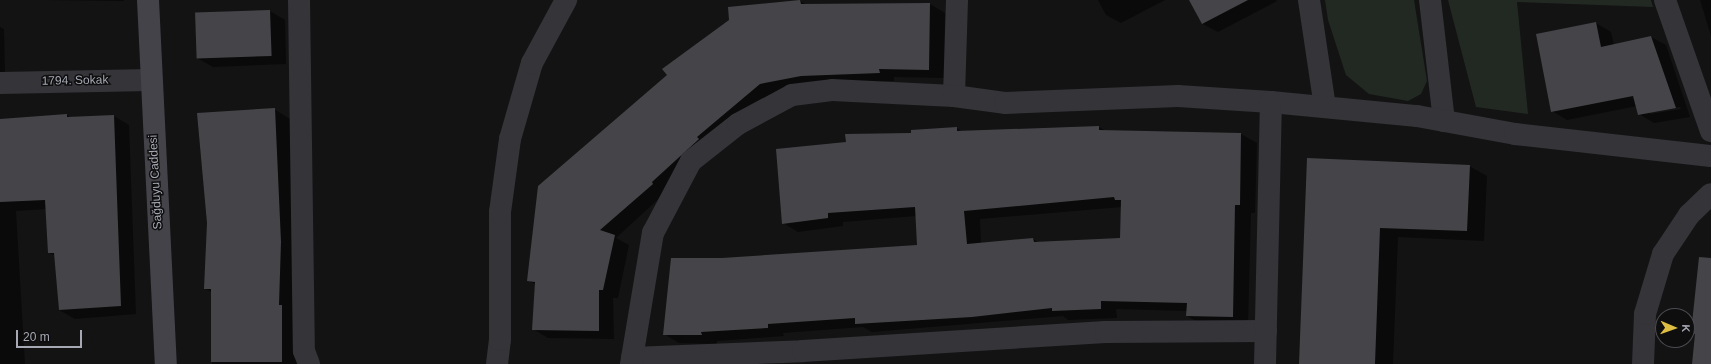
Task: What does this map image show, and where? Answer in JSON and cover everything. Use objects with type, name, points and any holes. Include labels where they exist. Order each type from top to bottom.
[{"type":"street","name":"Sağduyu Caddesi","points":[[148,0],[150,80],[166,364]]},
{"type":"street","points":[[299,0],[304,351],[309,364]]},
{"type":"street","points":[[497,364],[500,340],[500,212],[510,139],[532,63],[566,0]]},
{"type":"street","points":[[954,96],[957,0]]},
{"type":"street","points":[[1309,0],[1326,107]]},
{"type":"street","points":[[1430,0],[1444,121]]},
{"type":"street","points":[[1665,0],[1711,131]]},
{"type":"street","name":"1794. Sokak","points":[[0,83],[150,80]]},
{"type":"street","points":[[1266,331],[1105,332],[632,361],[653,233],[692,161],[738,124],[792,95],[832,90],[954,96],[1005,103],[1178,96],[1271,102],[1444,121],[1515,134],[1711,156]]},
{"type":"street","points":[[1265,364],[1271,102]]},
{"type":"street","points":[[1643,364],[1645,314],[1663,254],[1689,215],[1711,194]]},
{"type":"shaded area","points":[[1325,0],[1414,0],[1427,81],[1421,94],[1408,101],[1369,94],[1346,75],[1328,20]]},
{"type":"shaded area","points":[[1448,0],[1651,0],[1653,7],[1517,2],[1528,114],[1476,107]]},
{"type":"building","points":[[800,0],[801,4],[930,3],[929,70],[879,69],[880,73],[801,76],[760,84],[697,137],[699,139],[652,182],[653,184],[600,230],[615,235],[603,290],[599,290],[599,331],[532,330],[535,282],[527,281],[538,186],[667,75],[662,69],[729,20],[728,7]]},
{"type":"building","points":[[1189,0],[1248,0],[1202,24]]},
{"type":"building","points":[[270,10],[272,56],[197,59],[195,13]]},
{"type":"building","points":[[1596,22],[1601,47],[1651,36],[1676,108],[1638,115],[1633,96],[1551,112],[1536,34]]},
{"type":"building","points":[[275,108],[281,242],[279,305],[282,305],[282,362],[211,362],[211,289],[204,289],[207,223],[197,113]]},
{"type":"building","points":[[67,114],[67,117],[114,115],[121,306],[59,310],[54,253],[48,253],[45,200],[0,202],[0,119]]},
{"type":"building","points":[[1099,126],[1099,130],[1241,133],[1240,205],[1235,205],[1233,317],[1186,316],[1187,303],[1101,301],[1101,309],[1052,311],[1052,308],[972,317],[855,324],[855,318],[768,324],[768,328],[701,332],[702,335],[663,335],[671,258],[722,258],[917,245],[915,207],[828,213],[828,218],[782,224],[776,149],[846,142],[845,134],[911,133],[911,130],[957,127],[957,131]],"holes":[[[1114,197],[1115,200],[1121,200],[1120,238],[1034,242],[1033,238],[967,244],[964,211]]]},
{"type":"building","points":[[1307,158],[1470,165],[1467,231],[1380,228],[1375,364],[1299,364]]},
{"type":"building","points":[[1699,257],[1711,258],[1711,364],[1692,364],[1694,348],[1695,348],[1695,308],[1694,308]]}]
